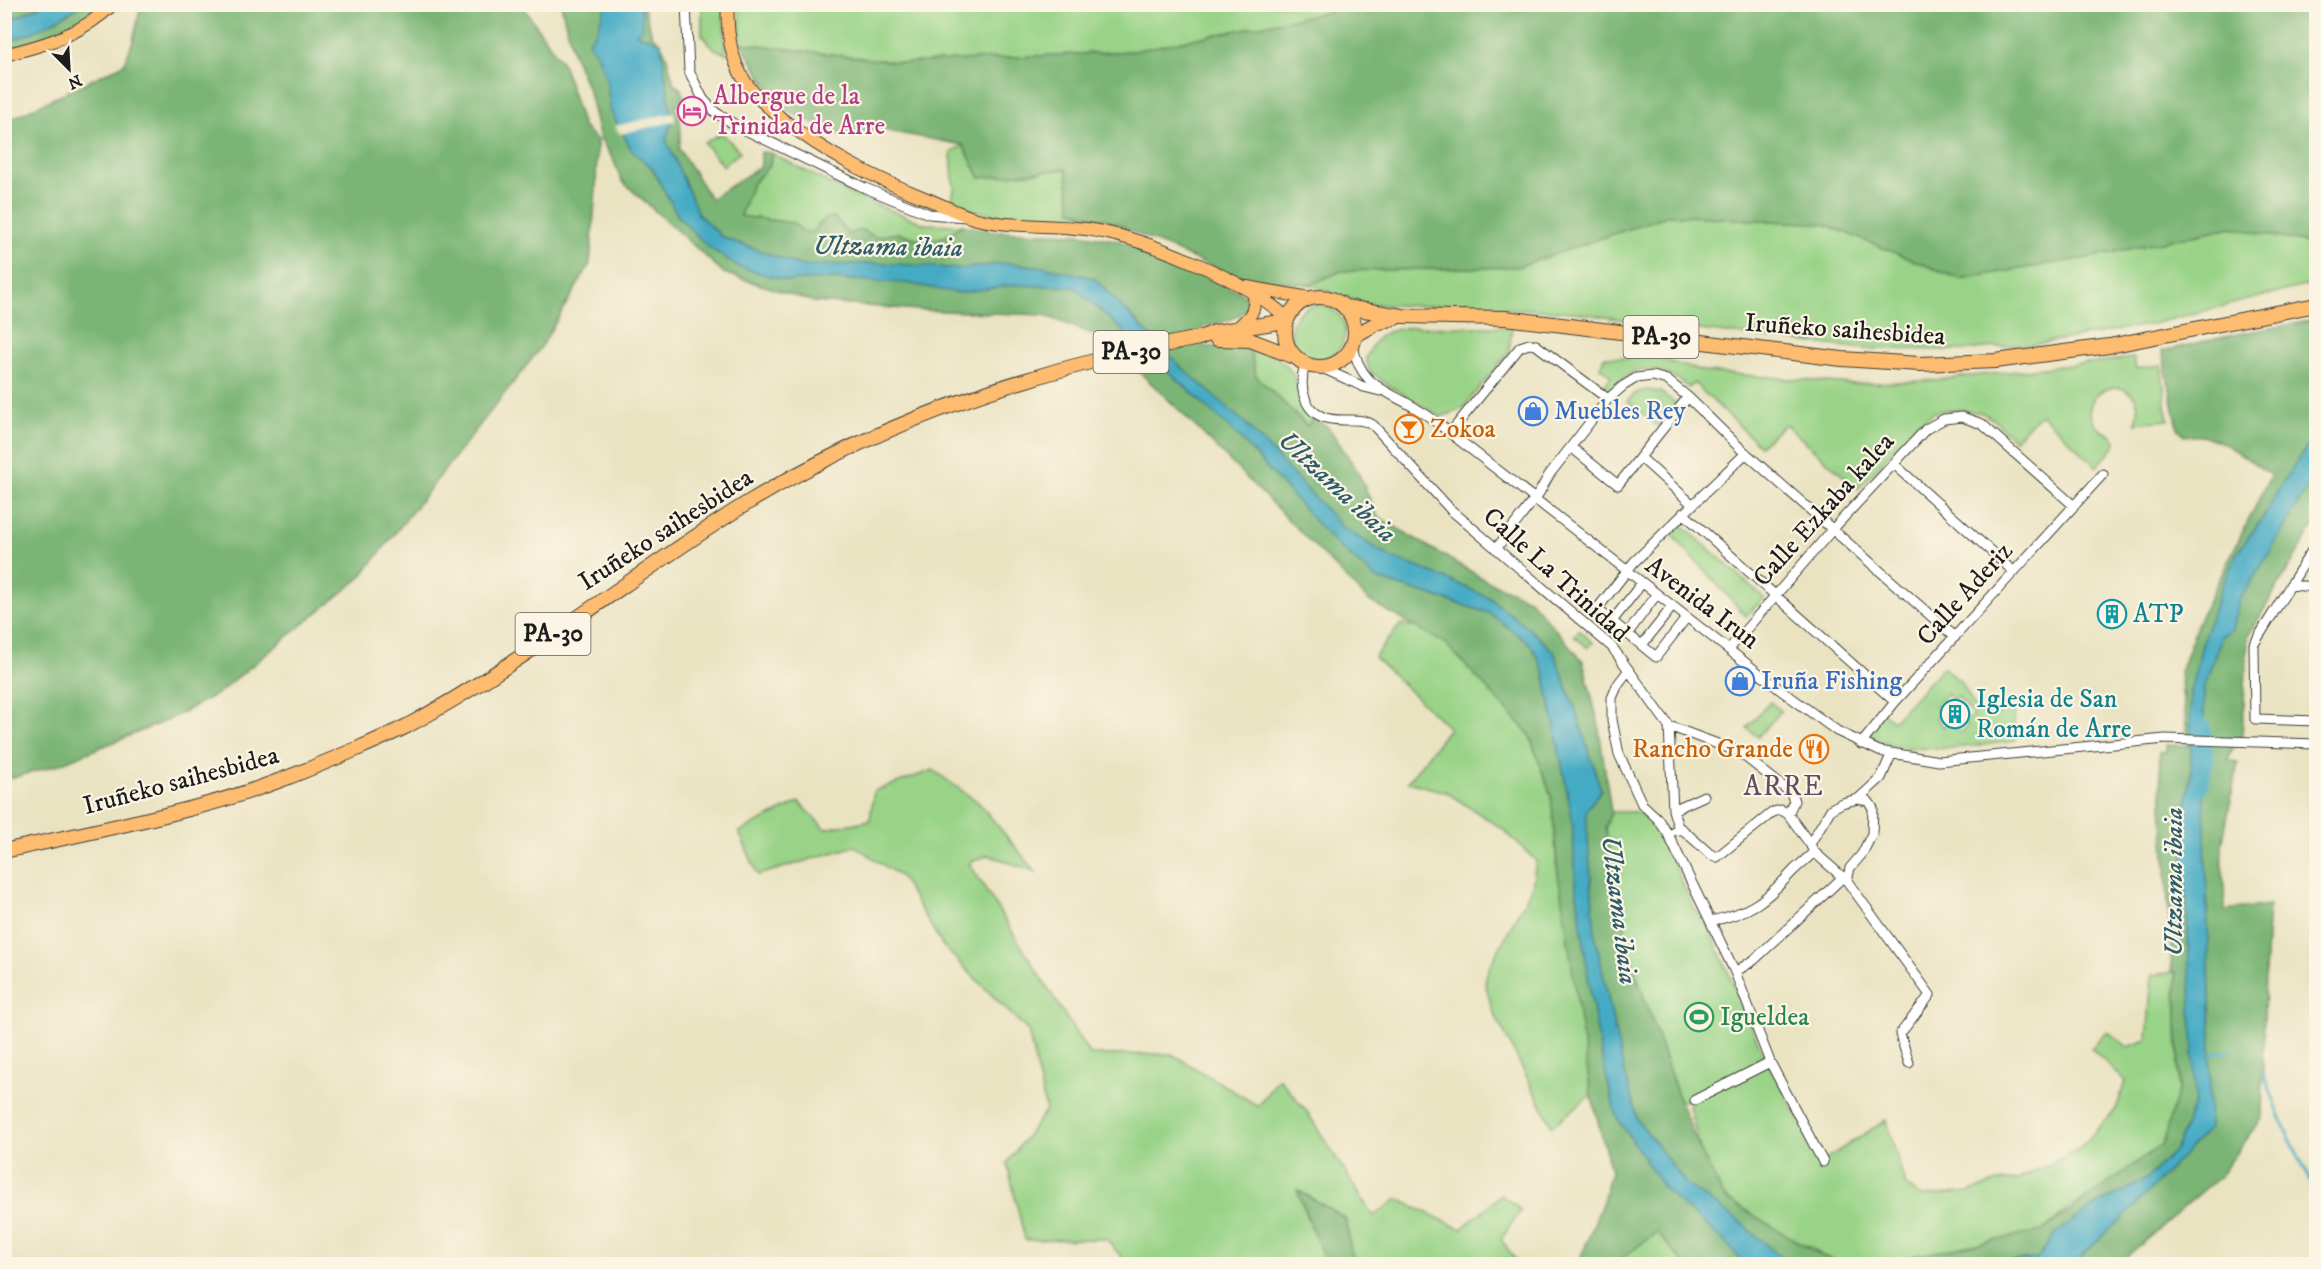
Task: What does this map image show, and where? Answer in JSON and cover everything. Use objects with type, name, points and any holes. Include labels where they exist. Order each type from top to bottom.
[{"type":"highway","name":"PA-30","points":[[1310,298],[1329,297],[1345,307]]},
{"type":"highway","points":[[1292,356],[1285,339],[1286,320],[1294,308],[1310,298]]},
{"type":"highway","name":"Iruñeko saihesbidea","points":[[1345,307],[1402,316],[1505,318],[1842,360],[1920,364],[1995,362],[2109,346],[2316,305]]},
{"type":"highway","points":[[1345,307],[1353,320],[1354,340]]},
{"type":"highway","name":"Iruñeko saihesbidea","points":[[1354,340],[1377,323],[1402,316]]},
{"type":"highway","name":"Iruñeko saihesbidea","points":[[4,851],[206,805],[315,767],[404,727],[494,676],[649,567],[751,501],[856,445],[928,415],[998,388],[1079,364],[1199,338],[1215,332],[1286,320]]},
{"type":"highway","name":"Iruñeko saihesbidea","points":[[1199,338],[1250,340],[1292,356]]},
{"type":"highway","name":"PA-30","points":[[1292,356],[1305,365],[1322,368],[1346,357],[1354,340]]},
{"type":"main road","points":[[4,55],[79,31],[99,18],[113,4]]},
{"type":"main road","points":[[728,4],[732,50],[745,81],[758,99],[804,136],[851,165],[971,217],[997,223],[1085,229],[1128,237],[1197,265],[1237,285],[1269,302],[1286,320]]},
{"type":"main road","points":[[1237,285],[1310,298]]},
{"type":"main road","points":[[1236,329],[1251,316],[1255,306],[1254,295]]},
{"type":"street","points":[[686,4],[689,71],[706,103],[720,116],[865,188],[921,211],[946,217],[971,217]]},
{"type":"street","points":[[1354,340],[1356,363],[1368,380],[1385,392]]},
{"type":"street","points":[[1450,433],[1520,347],[1529,344],[1536,345],[1608,399]]},
{"type":"street","name":"Calle La Trinidad","points":[[1305,365],[1301,378],[1304,396],[1311,408],[1323,418],[1365,420],[1373,425],[1451,510],[1612,647],[1669,726]]},
{"type":"street","points":[[1322,368],[1364,387],[1385,392]]},
{"type":"street","points":[[1496,549],[1549,475],[1573,449],[1608,399],[1636,378],[1653,376],[1667,380],[1688,397],[1746,453],[1955,637]]},
{"type":"street","name":"Avenida Irun","points":[[1385,392],[1420,411],[1450,433],[1656,595],[1795,700],[1838,731],[1861,744],[1891,755],[1939,761],[2165,739],[2316,744]]},
{"type":"street","points":[[1573,449],[1618,485],[1688,397]]},
{"type":"street","name":"Calle Ezkaba kalea","points":[[1729,649],[1833,529],[1926,429],[1944,419],[1962,417],[1982,424],[2073,505]]},
{"type":"street","points":[[1687,617],[1656,657],[1597,609],[1626,571],[1683,513],[1690,502],[1746,453]]},
{"type":"street","points":[[1640,457],[1690,502]]},
{"type":"street","points":[[1894,464],[2014,572]]},
{"type":"street","name":"Calle Aderiz","points":[[1861,744],[1895,702],[2103,474]]},
{"type":"street","points":[[1683,513],[1895,702]]},
{"type":"street","points":[[2316,544],[2254,644],[2255,719],[2316,722]]},
{"type":"street","points":[[1613,620],[1642,583]]},
{"type":"street","points":[[2290,585],[2316,586]]},
{"type":"street","points":[[1628,633],[1656,595]]},
{"type":"street","points":[[1642,645],[1672,607]]},
{"type":"street","points":[[1628,671],[1618,684],[1612,698],[1612,720],[1619,754],[1642,804],[1657,818],[1668,834],[1735,972],[1770,1062],[1823,1162]]},
{"type":"street","points":[[1678,830],[1673,810],[1669,726],[1739,752],[1791,793],[1794,801],[1788,814]]},
{"type":"street","points":[[1858,799],[1881,778],[1891,755]]},
{"type":"street","points":[[1673,810],[1704,796]]},
{"type":"street","points":[[1711,921],[1742,913],[1755,907],[1773,893],[1812,848],[1831,809],[1842,802],[1858,799],[1868,801],[1873,808],[1872,834],[1862,854],[1850,868],[1844,880],[1754,960],[1735,972]]},
{"type":"street","points":[[1668,834],[1682,829],[1710,854],[1717,857],[1773,812],[1781,810],[1788,814],[1812,848],[1844,880],[1930,995],[1900,1034],[1909,1063]]},
{"type":"street","points":[[1695,1100],[1770,1062]]},
{"type":"green space","points":[[5,5],[43,5],[5,22]]},
{"type":"green space","points":[[82,5],[102,5],[68,28],[5,50],[4,41],[35,31]]},
{"type":"green space","points":[[141,5],[522,5],[564,66],[583,127],[597,140],[590,264],[541,347],[360,578],[217,694],[168,720],[57,765],[5,780],[5,122],[124,64],[133,41]]},
{"type":"green space","points":[[561,5],[643,5],[652,35],[657,39],[667,57],[674,84],[683,94],[684,102],[674,107],[680,122],[679,149],[711,199],[761,166],[761,152],[771,153],[770,165],[752,184],[740,216],[793,223],[802,231],[812,233],[827,217],[835,218],[848,234],[862,230],[876,237],[897,233],[924,240],[944,237],[962,225],[991,231],[1079,234],[1116,240],[1166,259],[1248,296],[1250,305],[1246,310],[1229,320],[1202,327],[1205,347],[1249,345],[1256,376],[1307,426],[1314,418],[1329,428],[1358,472],[1378,517],[1487,581],[1529,599],[1583,661],[1598,722],[1611,812],[1605,828],[1631,959],[1680,1102],[1701,1152],[1725,1198],[1822,1256],[1844,1264],[1684,1264],[1657,1232],[1614,1264],[1578,1264],[1603,1201],[1611,1171],[1591,1094],[1558,874],[1551,796],[1529,734],[1446,644],[1369,601],[1105,339],[1044,315],[918,310],[814,302],[724,273],[622,181],[613,159],[600,138],[589,92],[573,53]]},
{"type":"green space","points":[[702,5],[722,5],[726,54],[715,49],[702,35]]},
{"type":"green space","points":[[739,5],[1362,5],[1134,51],[904,63],[741,43]]},
{"type":"green space","points":[[1362,5],[2316,5],[2316,245],[2231,227],[2086,258],[1960,279],[1824,224],[1669,215],[1517,267],[1341,271],[1310,285],[1240,279],[1126,229],[1123,225],[1071,210],[1066,169],[980,178],[963,145],[883,130],[840,134],[790,113],[763,80],[741,43],[904,63],[1134,51]]},
{"type":"green space","points":[[722,133],[740,152],[723,166],[704,143]]},
{"type":"green space","points":[[963,145],[980,178],[1067,169],[1072,210],[1123,225],[1126,229],[1001,216],[951,205],[954,190],[951,153]]},
{"type":"green space","points":[[771,153],[848,193],[925,224],[962,225],[944,237],[924,240],[897,233],[876,237],[862,230],[848,234],[842,225],[822,221],[812,233],[802,231],[793,223],[739,216],[752,184],[770,165]]},
{"type":"green space","points":[[1669,215],[1824,224],[1960,279],[2086,258],[2231,227],[2316,245],[2316,283],[2152,324],[2042,343],[1963,350],[1866,349],[1657,325],[1574,312],[1490,307],[1383,305],[1360,302],[1310,285],[1341,271],[1517,267]]},
{"type":"green space","points":[[1318,305],[1328,307],[1337,313],[1343,322],[1345,332],[1343,342],[1337,351],[1328,357],[1318,359],[1308,357],[1299,351],[1293,342],[1291,332],[1293,322],[1299,313],[1308,307]]},
{"type":"green space","points":[[2316,320],[2316,522],[2248,636],[2242,736],[2228,760],[2238,762],[2222,846],[2225,910],[2269,905],[2262,1118],[2220,1176],[2118,1264],[1875,1264],[2042,1231],[2162,1144],[2179,1087],[2176,972],[2172,972],[2159,752],[2166,752],[2166,745],[2188,746],[2180,672],[2198,622],[2271,475],[2219,441],[2196,435],[2184,436],[2178,428],[2162,351],[2237,334]]},
{"type":"green space","points":[[1411,327],[1512,327],[1509,352],[1462,409],[1441,417],[1389,386],[1369,370],[1366,358],[1378,338],[1394,330]]},
{"type":"green space","points":[[1249,345],[1277,358],[1293,374],[1301,401],[1314,418],[1307,426],[1256,376]]},
{"type":"green space","points":[[1648,356],[1707,372],[1852,384],[1925,381],[2134,358],[2136,369],[2161,365],[2168,420],[2136,423],[2138,410],[2135,398],[2129,391],[2109,388],[2100,392],[2093,399],[2090,409],[2093,421],[2098,428],[2116,441],[2115,446],[2097,467],[2041,414],[2014,440],[1994,420],[1983,413],[1952,409],[1935,412],[1917,424],[1858,489],[1785,424],[1760,446],[1694,383],[1689,388],[1667,374],[1642,370],[1626,376],[1612,390],[1605,385],[1611,376],[1600,367],[1604,357]]},
{"type":"green space","points":[[1647,390],[1660,392],[1678,405],[1673,411],[1667,407],[1661,416],[1665,420],[1659,427],[1627,401],[1636,393]]},
{"type":"green space","points":[[1680,523],[1764,598],[1746,616],[1670,533]]},
{"type":"green space","points":[[1401,624],[1429,630],[1446,644],[1474,671],[1529,734],[1551,796],[1556,822],[1556,864],[1566,907],[1591,1095],[1552,1126],[1492,1009],[1485,982],[1488,970],[1532,887],[1536,861],[1503,829],[1446,792],[1408,782],[1449,728],[1374,657]]},
{"type":"green space","points":[[1579,630],[1593,643],[1588,648],[1574,636]]},
{"type":"green space","points":[[1943,667],[1961,682],[1977,711],[2000,713],[2014,703],[2015,741],[1952,748],[1920,748],[1886,744],[1864,733],[1882,712],[1893,721]],"holes":[[[1947,694],[1952,700],[1958,696],[1973,715],[1965,722],[1968,726],[1960,733],[1950,721],[1942,726],[1936,718],[1940,712],[1935,705]]]},
{"type":"green space","points":[[1770,702],[1781,711],[1758,737],[1747,728]]},
{"type":"green space","points":[[933,770],[978,802],[1036,872],[988,855],[969,863],[1090,1055],[1172,1054],[1258,1106],[1279,1078],[1307,1112],[1373,1216],[1398,1199],[1461,1229],[1501,1195],[1521,1210],[1501,1239],[1518,1264],[1364,1264],[1352,1255],[1345,1218],[1298,1190],[1326,1264],[1128,1264],[1106,1239],[1025,1240],[1007,1163],[1046,1110],[1028,1031],[943,946],[901,877],[855,846],[758,875],[739,832],[799,802],[825,829],[870,820],[874,791]]},
{"type":"green space","points":[[1611,812],[1638,812],[1658,828],[1693,907],[1708,926],[1765,1058],[1823,1161],[1886,1120],[1905,1184],[1921,1196],[1970,1192],[1997,1182],[2018,1180],[2079,1149],[2117,1108],[2125,1081],[2091,1048],[2108,1032],[2128,1047],[2147,1040],[2152,975],[2176,972],[2179,1114],[2162,1144],[2103,1189],[2072,1206],[2042,1231],[1986,1244],[1875,1264],[1829,1262],[1812,1247],[1784,1239],[1718,1192],[1705,1168],[1689,1106],[1693,1098],[1680,1102],[1631,959],[1605,828]]},
{"type":"green space","points":[[1297,1190],[1345,1218],[1352,1255],[1364,1264],[1326,1264]]},
{"type":"green space","points":[[1657,1232],[1684,1264],[1614,1264]]},
{"type":"water","points":[[43,5],[82,5],[35,31],[5,41],[5,22]]},
{"type":"water","points":[[606,5],[641,5],[643,27],[636,34],[661,42],[672,122],[666,139],[699,215],[722,237],[802,266],[884,263],[960,269],[1006,263],[1045,267],[1094,278],[1178,364],[1244,422],[1342,527],[1390,557],[1488,597],[1525,625],[1554,652],[1576,711],[1601,790],[1586,811],[1595,935],[1620,1055],[1637,1119],[1687,1185],[1738,1220],[1777,1254],[1795,1264],[1745,1264],[1722,1239],[1665,1190],[1616,1116],[1601,1054],[1590,990],[1576,886],[1572,817],[1544,672],[1532,646],[1489,613],[1377,579],[1334,542],[1240,438],[1074,287],[1015,285],[958,293],[906,283],[832,279],[787,281],[739,267],[707,246],[678,216],[652,168],[632,151],[610,110],[607,83],[598,56],[588,42],[597,30]]},
{"type":"water","points":[[2316,433],[2316,472],[2267,557],[2239,600],[2232,629],[2222,636],[2204,687],[2204,800],[2211,1031],[2209,1128],[2134,1207],[2073,1264],[1974,1264],[2037,1259],[2056,1233],[2101,1202],[2145,1180],[2176,1149],[2195,1101],[2183,824],[2191,773],[2190,692],[2205,634],[2220,590],[2238,551],[2262,519],[2283,482]]},
{"type":"pier","points":[[674,113],[675,121],[620,134],[615,126]]},
{"type":"waterway","name":"Ultzama ibaia","points":[[2199,789],[2206,759],[2202,725]]},
{"type":"waterway","points":[[2210,1054],[2230,1052]]},
{"type":"waterway","points":[[2263,1072],[2286,1131],[2316,1191]]},
{"type":"place","name":"Albergue de la Trinidad de Arre","points":[[692,111]]},
{"type":"place","name":"Muebles Rey","points":[[1533,411]]},
{"type":"place","name":"Zokoa","points":[[1409,429]]},
{"type":"place","name":"ATP","points":[[2112,614]]},
{"type":"place","name":"Iruña Fishing","points":[[1740,681]]},
{"type":"place","name":"Iglesia de San Román de Arre","points":[[1955,714]]},
{"type":"place","name":"Rancho Grande","points":[[1814,749]]},
{"type":"place","name":"Igueldea","points":[[1699,1017]]},
{"type":"district","name":"ARRE","points":[[1784,786]]}]
